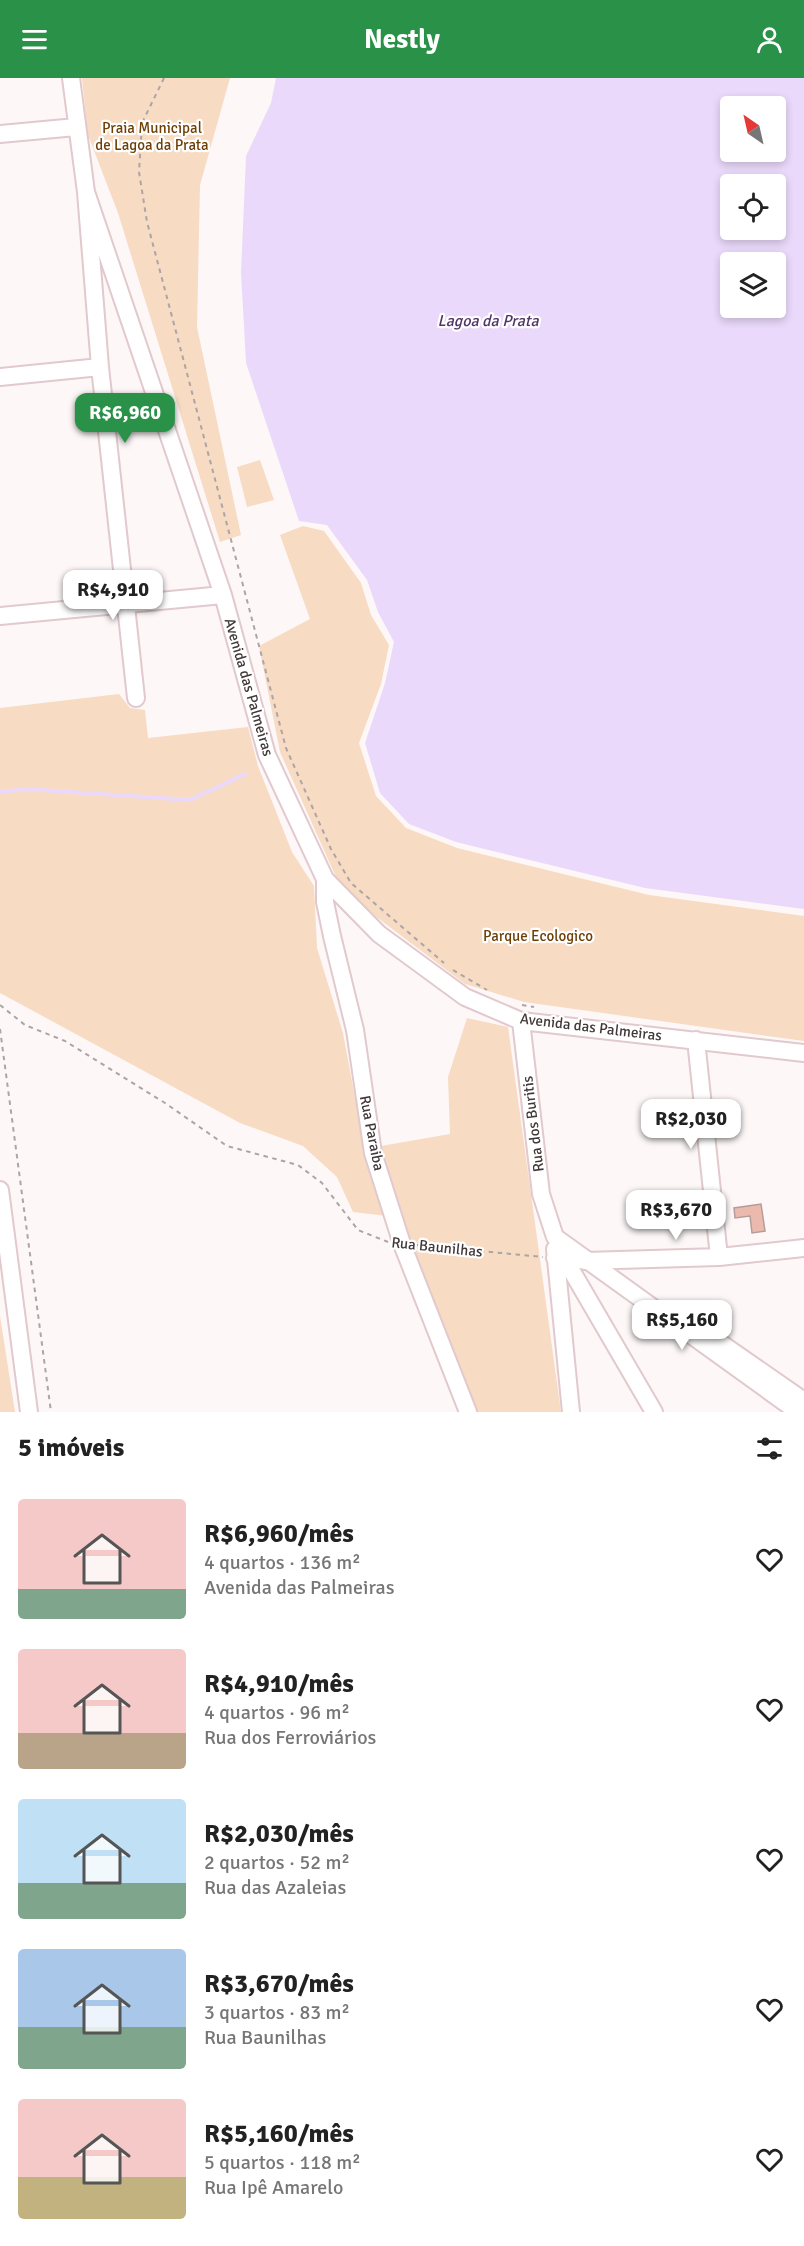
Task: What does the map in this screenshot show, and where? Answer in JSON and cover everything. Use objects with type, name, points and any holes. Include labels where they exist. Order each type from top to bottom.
[{"type":"street","points":[[71,78],[86,192],[100,367],[136,698]]},
{"type":"street","points":[[0,134],[76,127]]},
{"type":"street","name":"Avenida das Palmeiras","points":[[86,192],[223,595],[267,755],[325,879],[379,934],[465,998],[521,1021],[804,1053]]},
{"type":"street","points":[[0,377],[100,367]]},
{"type":"street","points":[[0,616],[223,595]]},
{"type":"street","name":"Rua Paraiba","points":[[325,879],[325,902],[355,1029],[373,1153],[402,1244],[468,1412]]},
{"type":"street","name":"Rua dos Buritis","points":[[521,1021],[541,1194],[559,1242],[571,1412]]},
{"type":"street","points":[[696,1040],[719,1257]]},
{"type":"street","points":[[0,1190],[29,1412]]},
{"type":"street","points":[[559,1242],[593,1261],[784,1395],[798,1412]]},
{"type":"street","points":[[559,1242],[654,1412]]},
{"type":"street","points":[[593,1261],[719,1257],[804,1248]]},
{"type":"street","points":[[784,1395],[804,1401]]},
{"type":"path","points":[[164,78],[142,123],[139,172],[147,222],[286,748],[331,849],[351,883],[448,967],[487,990]]},
{"type":"path","points":[[515,1004],[541,1009]]},
{"type":"path","name":"Rua Baunilhas","points":[[0,1005],[25,1025],[65,1041],[155,1096],[227,1146],[297,1165],[322,1183],[358,1230],[380,1240],[402,1244],[559,1242]]},
{"type":"path","points":[[0,1029],[51,1412]]},
{"type":"green space","name":"Praia Municipal de Lagoa da Prata","points":[[82,78],[230,78],[200,185],[197,327],[241,535],[220,542],[118,213],[88,135]]},
{"type":"green space","points":[[260,460],[274,500],[247,507],[237,467]]},
{"type":"green space","name":"Parque Ecologico","points":[[303,526],[324,531],[361,583],[371,615],[389,645],[381,684],[359,743],[376,796],[406,828],[457,848],[649,895],[804,916],[804,1041],[524,1002],[465,984],[362,906],[336,877],[280,752],[259,646],[310,619],[280,535]]},
{"type":"green space","points":[[119,694],[130,708],[145,710],[148,738],[248,727],[258,766],[292,852],[314,886],[317,948],[343,1033],[366,1157],[387,1216],[353,1212],[337,1177],[303,1146],[240,1123],[0,993],[0,708]]},
{"type":"green space","points":[[467,1018],[508,1027],[561,1412],[478,1412],[412,1252],[381,1146],[450,1134],[448,1077]]},
{"type":"green space","points":[[0,1316],[15,1412],[0,1412]]},
{"type":"water","name":"Lagoa da Prata","points":[[276,78],[804,78],[804,909],[645,888],[456,842],[409,824],[380,793],[365,743],[385,683],[394,642],[378,612],[367,580],[327,525],[299,521],[246,363],[241,272],[246,156],[271,103]]},
{"type":"building","points":[[761,1204],[765,1231],[752,1233],[750,1216],[735,1218],[734,1208]]},
{"type":"waterway","points":[[0,792],[26,789],[190,800],[245,774]]}]
